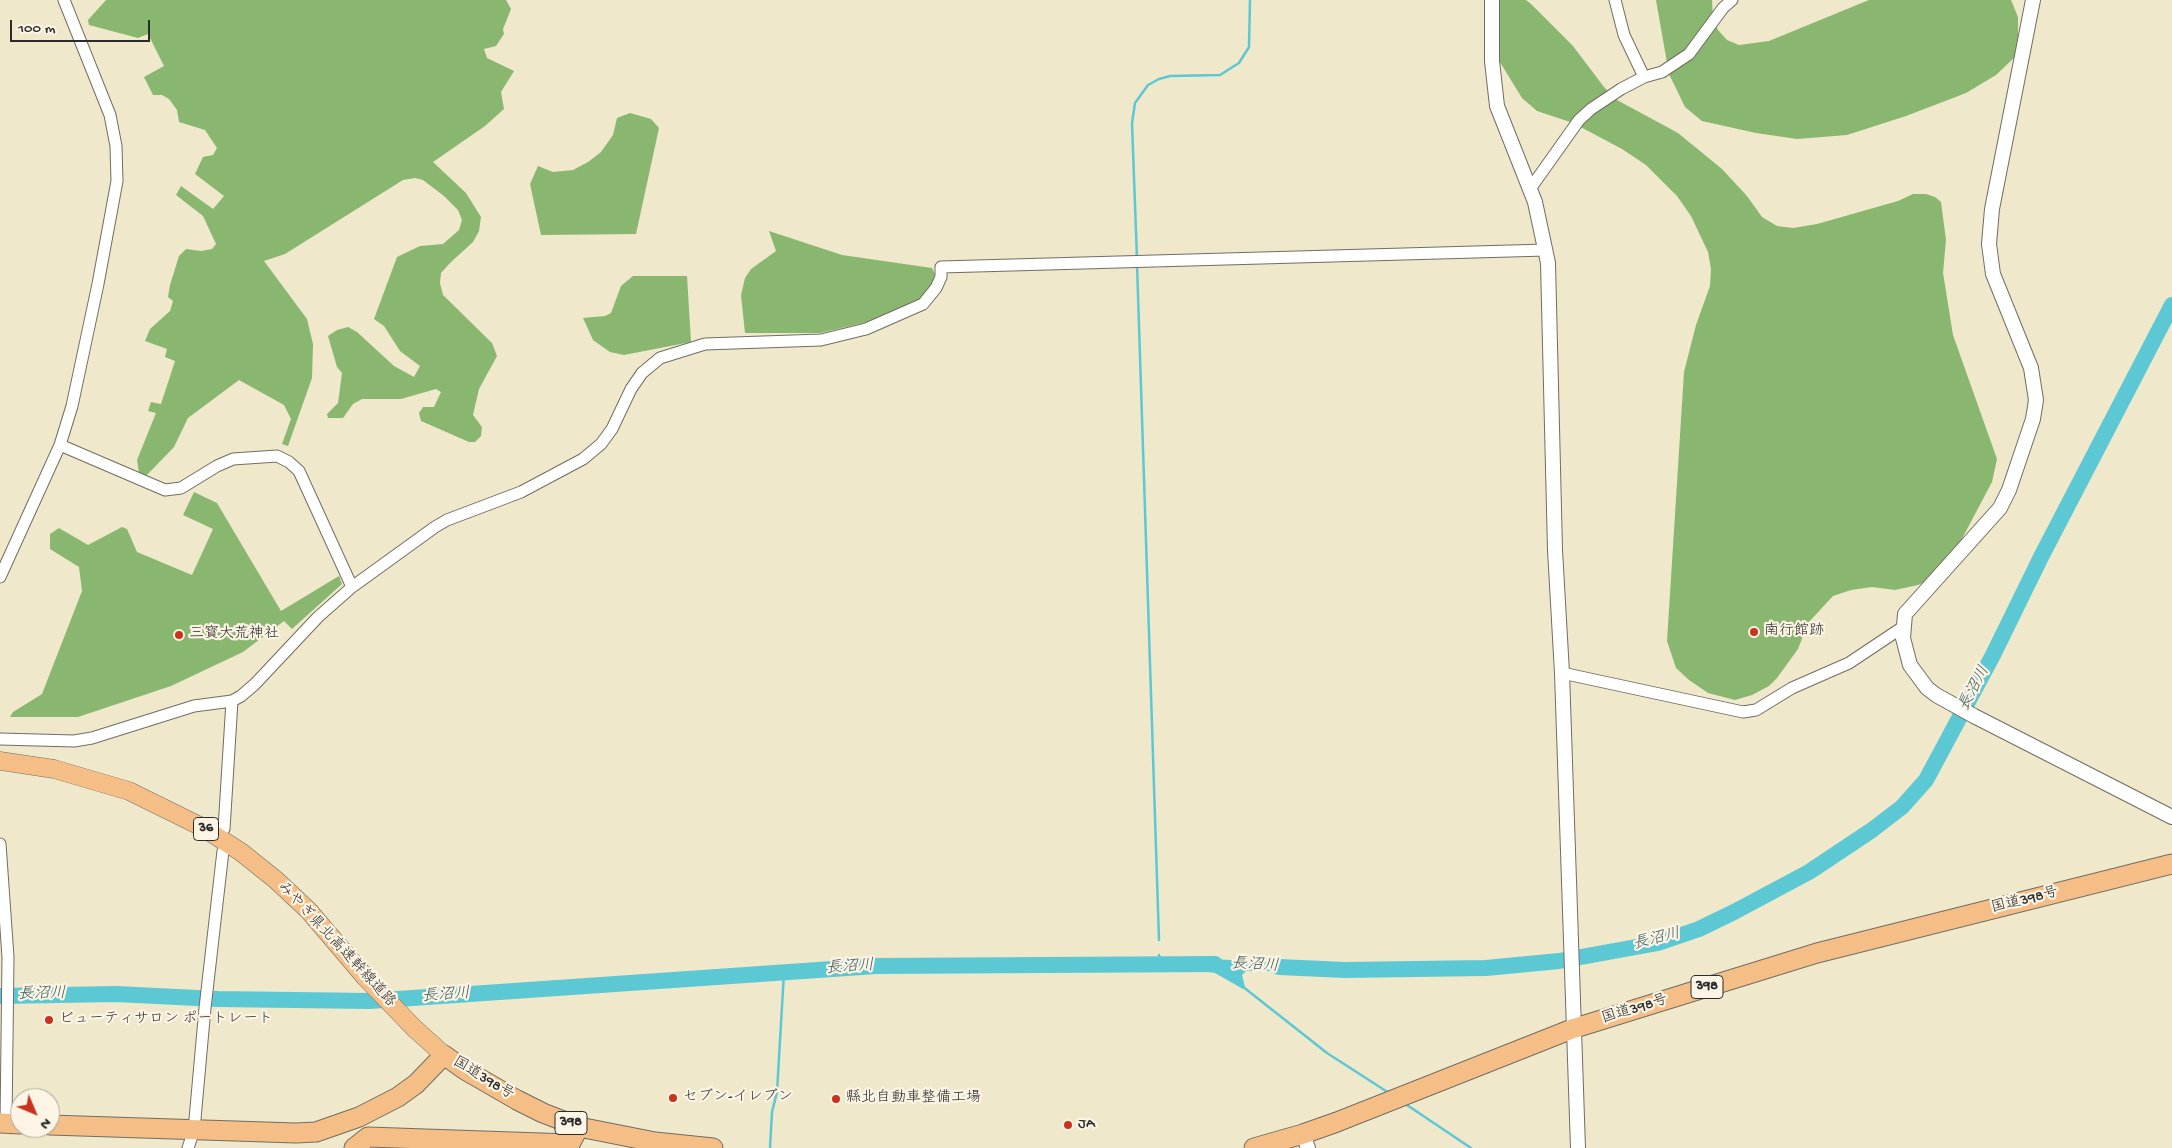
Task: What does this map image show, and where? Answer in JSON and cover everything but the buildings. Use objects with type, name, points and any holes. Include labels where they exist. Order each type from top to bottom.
[{"type":"highway","name":"国道398号","points":[[1254,1148],[1306,1141],[1572,1029],[1817,953],[2172,864]]},
{"type":"highway","name":"国道398号","points":[[60,1125],[194,1130],[316,1140],[398,1097],[416,1084],[444,1055],[465,1070],[517,1100],[544,1113],[579,1126],[655,1142],[712,1148]]},
{"type":"highway","name":"398","points":[[354,1148],[368,1137],[570,1144],[579,1126]]},
{"type":"main road","name":"みやぎ県北高速幹線道路","points":[[0,761],[54,769],[120,788],[159,804],[202,827],[241,852],[309,910],[366,977],[414,1028],[444,1055]]},
{"type":"street","points":[[0,577],[60,445],[84,355],[112,210],[117,167],[116,146],[110,115],[64,0]]},
{"type":"street","points":[[1492,0],[1492,61],[1497,106],[1539,215],[1549,275],[1555,550],[1562,673],[1572,1029],[1578,1148]]},
{"type":"street","points":[[1615,0],[1624,35],[1644,77]]},
{"type":"street","points":[[1530,189],[1579,120],[1601,102],[1644,77],[1662,72],[1688,54],[1723,8],[1732,0]]},
{"type":"street","points":[[2032,0],[1992,209],[1989,244],[1993,274],[2031,368],[2036,400],[2033,419],[2009,490],[2000,508],[1905,614],[1903,627],[1905,652],[1917,677],[1926,688],[1974,716],[2172,816]]},
{"type":"street","points":[[0,739],[74,741],[92,738],[194,706],[232,701],[242,696],[318,616],[352,587],[447,520],[522,492],[583,459],[601,444],[612,429],[642,373],[660,358],[705,344],[821,340],[866,329],[922,304],[936,288],[941,277],[941,267],[1546,250]]},
{"type":"street","points":[[60,445],[165,490],[181,488],[217,466],[233,459],[277,456],[289,462],[299,471],[352,587]]},
{"type":"street","points":[[1562,673],[1744,712],[1756,710],[1792,688],[1849,663],[1903,627]]},
{"type":"street","points":[[224,829],[232,701]]},
{"type":"street","points":[[0,844],[8,957],[9,1123]]},
{"type":"street","points":[[188,1148],[194,1130],[205,1008],[223,851]]},
{"type":"green space","points":[[106,0],[506,0],[511,9],[503,29],[504,34],[496,46],[484,49],[487,58],[514,71],[501,92],[504,109],[485,126],[433,162],[466,193],[481,217],[479,231],[473,242],[441,273],[440,283],[443,295],[492,343],[497,356],[479,389],[473,415],[482,427],[481,436],[475,442],[469,442],[421,421],[419,413],[423,407],[434,407],[441,392],[436,389],[401,399],[362,399],[353,404],[343,418],[328,418],[327,414],[338,403],[342,373],[337,367],[328,336],[337,330],[348,327],[357,332],[394,366],[414,377],[420,366],[400,351],[384,326],[374,319],[397,257],[420,246],[443,244],[459,230],[462,220],[458,210],[444,196],[423,180],[415,178],[403,180],[285,254],[264,261],[307,319],[313,344],[312,378],[288,446],[282,444],[291,419],[284,405],[239,380],[188,418],[174,447],[146,476],[139,473],[137,460],[156,413],[148,411],[151,402],[161,404],[175,361],[165,357],[167,349],[145,341],[150,329],[170,311],[173,301],[168,297],[179,256],[186,249],[201,251],[212,249],[216,244],[203,216],[176,195],[181,186],[213,209],[224,196],[195,174],[203,157],[213,155],[217,148],[205,130],[179,122],[177,110],[169,99],[162,95],[153,95],[144,77],[164,66],[148,34],[138,38],[89,25],[88,20]]},
{"type":"green space","points":[[1498,0],[1526,0],[1531,4],[1573,46],[1604,87],[1617,100],[1678,133],[1722,169],[1747,196],[1762,217],[1777,226],[1793,228],[1817,224],[1898,201],[1913,194],[1926,194],[1935,197],[1941,202],[1946,240],[1943,273],[1953,335],[1997,459],[1992,482],[1948,565],[1935,578],[1918,585],[1895,590],[1872,587],[1851,590],[1833,596],[1808,623],[1798,649],[1777,678],[1769,686],[1752,695],[1735,700],[1708,693],[1676,668],[1667,641],[1684,372],[1696,325],[1710,286],[1711,269],[1708,252],[1691,216],[1677,196],[1646,165],[1622,149],[1573,123],[1537,111],[1522,98],[1498,59]]},
{"type":"green space","points":[[1656,0],[1712,0],[1713,18],[1718,30],[1727,40],[1739,45],[1769,41],[1869,0],[2011,0],[2018,17],[2018,54],[1996,75],[1966,93],[1906,116],[1847,135],[1797,139],[1756,133],[1702,121],[1685,107],[1669,74]]},
{"type":"green space","points":[[630,113],[651,119],[659,128],[636,234],[541,235],[530,184],[538,166],[553,172],[573,170],[588,162],[601,152],[613,135],[617,118]]},
{"type":"green space","points":[[769,231],[842,255],[932,268],[935,274],[932,284],[920,299],[891,313],[863,323],[820,333],[745,333],[741,295],[745,278],[751,269],[776,251]]},
{"type":"green space","points":[[633,276],[687,276],[691,342],[624,355],[610,352],[593,340],[583,318],[605,316],[611,313],[621,286]]},
{"type":"green space","points":[[194,492],[217,503],[281,611],[339,576],[342,584],[292,629],[284,621],[243,652],[171,686],[78,717],[10,717],[13,712],[42,694],[82,591],[79,567],[50,549],[50,534],[59,528],[88,545],[122,527],[127,529],[137,552],[192,575],[213,529],[183,515]]},
{"type":"water","points":[[1194,958],[1302,964],[1302,971],[1246,971],[1242,975],[1245,987],[1243,989],[1215,973],[1193,970]]},
{"type":"waterway","points":[[1137,259],[1132,123],[1135,103],[1148,85],[1159,79],[1170,76],[1220,75],[1239,63],[1249,47],[1250,0]]},
{"type":"waterway","points":[[1137,264],[1159,940]]},
{"type":"waterway","name":"長沼川","points":[[1279,967],[1345,970],[1486,968],[1559,961],[1658,943],[1699,929],[1734,912],[1809,872],[1872,830],[1902,807],[1926,780],[1993,655],[2041,557],[2172,305]]},
{"type":"waterway","name":"長沼川","points":[[1159,955],[1161,964]]},
{"type":"waterway","name":"長沼川","points":[[0,996],[116,994],[218,999],[369,1001],[876,966],[1215,964]]},
{"type":"waterway","points":[[770,1148],[772,1112],[777,1092],[784,972]]},
{"type":"waterway","points":[[1242,986],[1327,1053],[1389,1093]]},
{"type":"waterway","points":[[1404,1103],[1471,1148]]},
{"type":"place","name":"南行館跡","points":[[1754,632]]},
{"type":"place","name":"三寳大荒神社","points":[[179,635]]},
{"type":"place","name":"ビューティサロン ポートレート","points":[[49,1020]]},
{"type":"place","name":"セブン-イレブン","points":[[673,1098]]},
{"type":"place","name":"縣北自動車整備工場","points":[[836,1099]]},
{"type":"place","name":"JA","points":[[1068,1125]]}]
